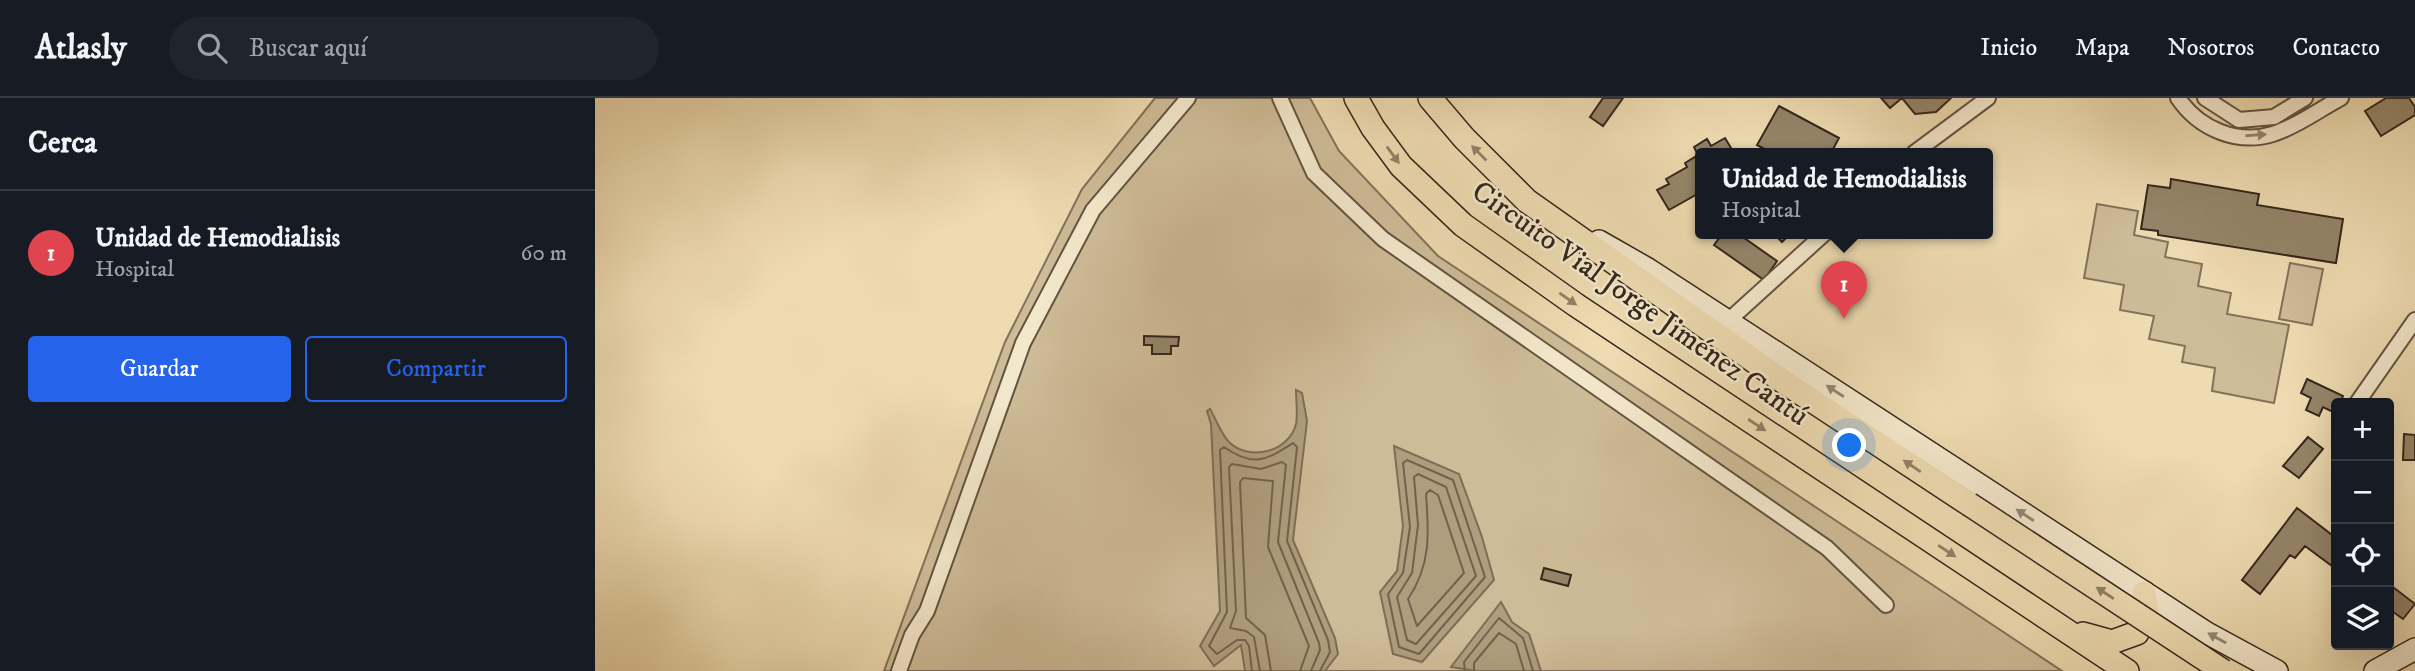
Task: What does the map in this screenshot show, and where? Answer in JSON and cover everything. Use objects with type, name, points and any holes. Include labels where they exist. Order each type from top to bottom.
[{"type":"main road","name":"Circuito Vial Jorge Jiménez Cantú","points":[[1356,98],[1373,128],[1401,166],[1463,225],[1576,305],[2127,671]]},
{"type":"main road","name":"Circuito Vial Jorge Jiménez Cantú","points":[[1430,98],[1464,138],[1527,201],[1784,382],[2223,671]]},
{"type":"main road","points":[[2064,628],[2112,642],[2126,639],[2137,633],[2147,613],[2144,593]]},
{"type":"street","points":[[899,671],[912,635],[926,611],[1023,343],[1093,210],[1188,98]]},
{"type":"street","points":[[1280,98],[1314,173],[1383,239],[1827,548],[1887,605]]},
{"type":"street","points":[[1921,148],[1988,98]]},
{"type":"street","points":[[2178,98],[2191,117],[2232,137],[2273,134],[2341,98]]},
{"type":"street","points":[[2205,98],[2239,120],[2274,117],[2305,98]]},
{"type":"street","name":"Circuito Vial Jorge Jiménez Cantú","points":[[1527,201],[1648,269],[2144,593],[2207,633],[2277,671]]},
{"type":"street","points":[[1728,321],[1818,239]]},
{"type":"street","points":[[2360,398],[2415,320]]},
{"type":"street","points":[[2375,671],[2415,649]]},
{"type":"street","points":[[2410,671],[2415,665]]},
{"type":"shaded area","points":[[1155,98],[1310,98],[1339,151],[1438,256],[2062,671],[884,671],[1005,342],[1082,189]]},
{"type":"shaded area","points":[[2097,204],[2138,211],[2134,235],[2168,242],[2165,257],[2202,264],[2198,286],[2231,293],[2227,314],[2289,325],[2274,403],[2212,391],[2215,368],[2182,362],[2185,346],[2149,339],[2154,316],[2120,310],[2124,285],[2084,278]]},
{"type":"shaded area","points":[[2290,263],[2323,269],[2312,325],[2279,319]]},
{"type":"water","points":[[1296,390],[1302,393],[1307,421],[1293,540],[1335,638],[1338,654],[1325,671],[1245,671],[1241,645],[1214,666],[1200,646],[1220,611],[1211,424],[1207,411],[1210,409],[1226,439],[1237,448],[1247,452],[1267,451],[1277,447],[1292,434],[1297,420]]},
{"type":"water","points":[[1394,446],[1459,474],[1494,580],[1422,662],[1393,654],[1380,592],[1397,571],[1403,526]]},
{"type":"water","points":[[1501,602],[1512,622],[1529,634],[1541,671],[1477,671],[1451,667]]},
{"type":"building","points":[[1603,98],[1623,98],[1603,126],[1590,117]]},
{"type":"building","points":[[1881,98],[1902,98],[1890,108]]},
{"type":"building","points":[[1902,98],[1951,98],[1936,112],[1915,114]]},
{"type":"building","points":[[2386,98],[2409,98],[2415,107],[2415,115],[2381,136],[2365,111]]},
{"type":"building","points":[[1779,106],[1839,138],[1834,148],[1763,148],[1757,145]]},
{"type":"building","points":[[1725,138],[1731,148],[1694,147],[1707,139],[1711,146]]},
{"type":"building","points":[[1695,157],[1695,195],[1669,210],[1657,190],[1669,184],[1666,179],[1687,167],[1685,163]]},
{"type":"building","points":[[2171,179],[2259,194],[2257,205],[2343,219],[2336,263],[2158,235],[2158,231],[2141,229],[2148,185],[2170,188]]},
{"type":"building","points":[[1718,239],[1746,239],[1777,261],[1764,280],[1714,245]]},
{"type":"building","points":[[1144,336],[1179,337],[1178,346],[1171,346],[1171,354],[1152,354],[1152,345],[1144,345]]},
{"type":"building","points":[[2307,379],[2343,396],[2331,398],[2331,411],[2323,407],[2319,416],[2306,410],[2311,398],[2301,393]]},
{"type":"building","points":[[2404,434],[2415,435],[2415,460],[2403,460]]},
{"type":"building","points":[[2308,437],[2323,449],[2299,478],[2283,466]]},
{"type":"building","points":[[2297,508],[2331,534],[2331,565],[2305,546],[2295,558],[2290,555],[2260,594],[2242,580]]},
{"type":"building","points":[[1544,568],[1571,575],[1568,586],[1541,579]]},
{"type":"building","points":[[2394,588],[2415,604],[2403,619],[2394,613]]},
{"type":"place","name":"Unidad de Hemodialisis","points":[[1844,319]]}]
